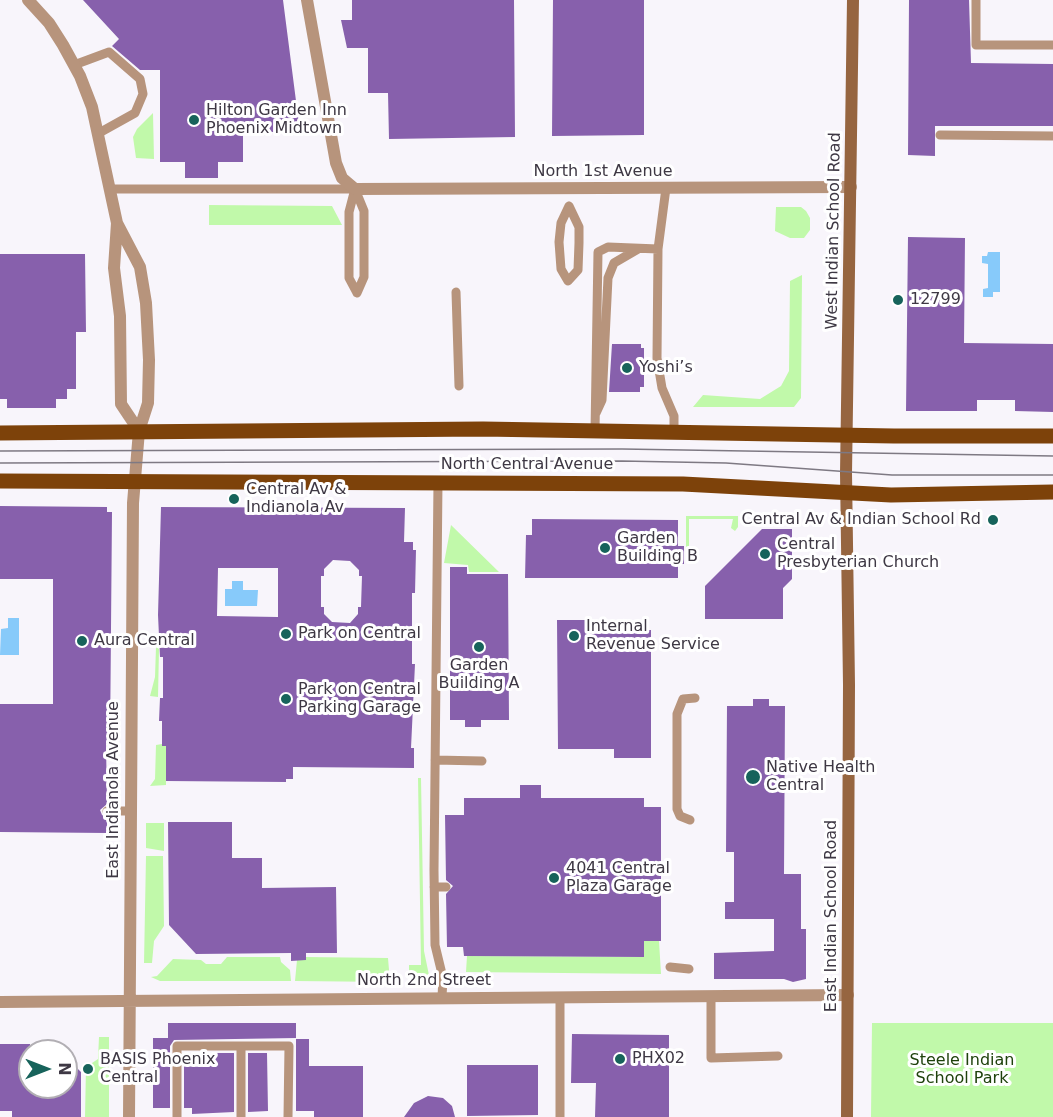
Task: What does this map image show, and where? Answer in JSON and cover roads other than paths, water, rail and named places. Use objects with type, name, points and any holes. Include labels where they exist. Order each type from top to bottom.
[{"type":"main road","name":"West Indian School Road","points":[[846,463],[853,0]]},
{"type":"main road","name":"North Central Avenue","points":[[0,433],[595,423],[674,432],[1053,436]]},
{"type":"main road","name":"East Indian School Road","points":[[846,463],[849,685],[847,1117]]},
{"type":"main road","name":"North Central Avenue","points":[[0,481],[683,484],[846,493],[1053,492]]},
{"type":"street","points":[[28,0],[49,23],[74,65],[92,107],[99,133],[117,223],[114,268],[120,316],[121,404],[139,431]]},
{"type":"street","points":[[307,0],[336,163],[342,178],[355,189]]},
{"type":"street","name":"North 1st Avenue","points":[[355,189],[851,187]]},
{"type":"street","name":"East Indianola Avenue","points":[[117,223],[140,267],[146,303],[148,404],[139,431],[135,480],[129,1117]]},
{"type":"street","name":"North 2nd Street","points":[[0,1002],[848,995]]},
{"type":"lane","points":[[976,0],[976,45],[1053,45]]},
{"type":"lane","points":[[74,65],[109,52],[140,79],[143,94],[135,113],[99,133]]},
{"type":"lane","points":[[940,135],[1053,136]]},
{"type":"lane","points":[[666,188],[658,249],[658,375],[674,416],[674,432]]},
{"type":"lane","points":[[111,189],[355,189]]},
{"type":"lane","points":[[355,189],[364,211],[364,277],[357,293],[349,278],[349,212],[355,189]]},
{"type":"lane","points":[[569,206],[579,227],[579,243],[578,270],[568,281],[561,269],[559,242],[561,224],[569,206]]},
{"type":"lane","points":[[595,423],[596,258],[602,248],[608,247],[658,249]]},
{"type":"lane","points":[[595,423],[602,400],[608,278],[614,263],[640,248]]},
{"type":"lane","points":[[456,292],[459,386]]},
{"type":"lane","points":[[438,483],[434,887],[436,956],[443,978],[442,997]]},
{"type":"lane","points":[[690,820],[680,816],[677,808],[677,714],[683,699],[695,698]]},
{"type":"lane","points":[[435,760],[482,761]]},
{"type":"lane","points":[[107,811],[131,811]]},
{"type":"lane","points":[[434,870],[446,869]]},
{"type":"lane","points":[[434,887],[446,887]]},
{"type":"lane","points":[[435,919],[446,918]]},
{"type":"lane","points":[[670,967],[689,969]]},
{"type":"lane","points":[[711,996],[711,1058],[778,1056]]},
{"type":"lane","points":[[560,997],[560,1117]]},
{"type":"lane","points":[[177,1117],[177,1046],[289,1046],[288,1117]]},
{"type":"lane","points":[[240,1046],[240,1117]]},
{"type":"water","points":[[988,252],[1000,252],[1000,292],[993,292],[993,297],[983,297],[983,289],[988,288],[988,264],[982,263],[982,256],[987,256]]},
{"type":"water","points":[[232,581],[243,581],[243,590],[258,590],[257,606],[225,606],[225,589],[232,589]]},
{"type":"water","points":[[8,618],[19,618],[19,655],[0,655],[1,629],[8,628]]},
{"type":"tram line","points":[[0,451],[622,449],[1053,456]]},
{"type":"tram line","points":[[0,463],[622,461],[726,463],[892,475],[1053,475]]},
{"type":"place","name":"Hilton Garden Inn Phoenix Midtown","points":[[194,120]]},
{"type":"place","name":"12799","points":[[898,300]]},
{"type":"place","name":"Yoshi’s","points":[[627,368]]},
{"type":"place","name":"Central Av & Indianola Av","points":[[234,499]]},
{"type":"place","name":"Central Av & Indian School Rd","points":[[993,520]]},
{"type":"place","name":"Garden Building B","points":[[605,548]]},
{"type":"place","name":"Central Presbyterian Church","points":[[765,554]]},
{"type":"place","name":"Park on Central","points":[[286,634]]},
{"type":"place","name":"Internal Revenue Service","points":[[574,636]]},
{"type":"place","name":"Aura Central","points":[[82,641]]},
{"type":"place","name":"Garden Building A","points":[[479,647]]},
{"type":"place","name":"Park on Central Parking Garage","points":[[286,699]]},
{"type":"place","name":"Native Health Central","points":[[753,777]]},
{"type":"place","name":"4041 Central Plaza Garage","points":[[554,878]]},
{"type":"place","name":"PHX02","points":[[620,1059]]},
{"type":"place","name":"BASIS Phoenix Central","points":[[88,1069]]},
{"type":"park label","name":"Steele Indian School Park","points":[[962,1070]]}]
